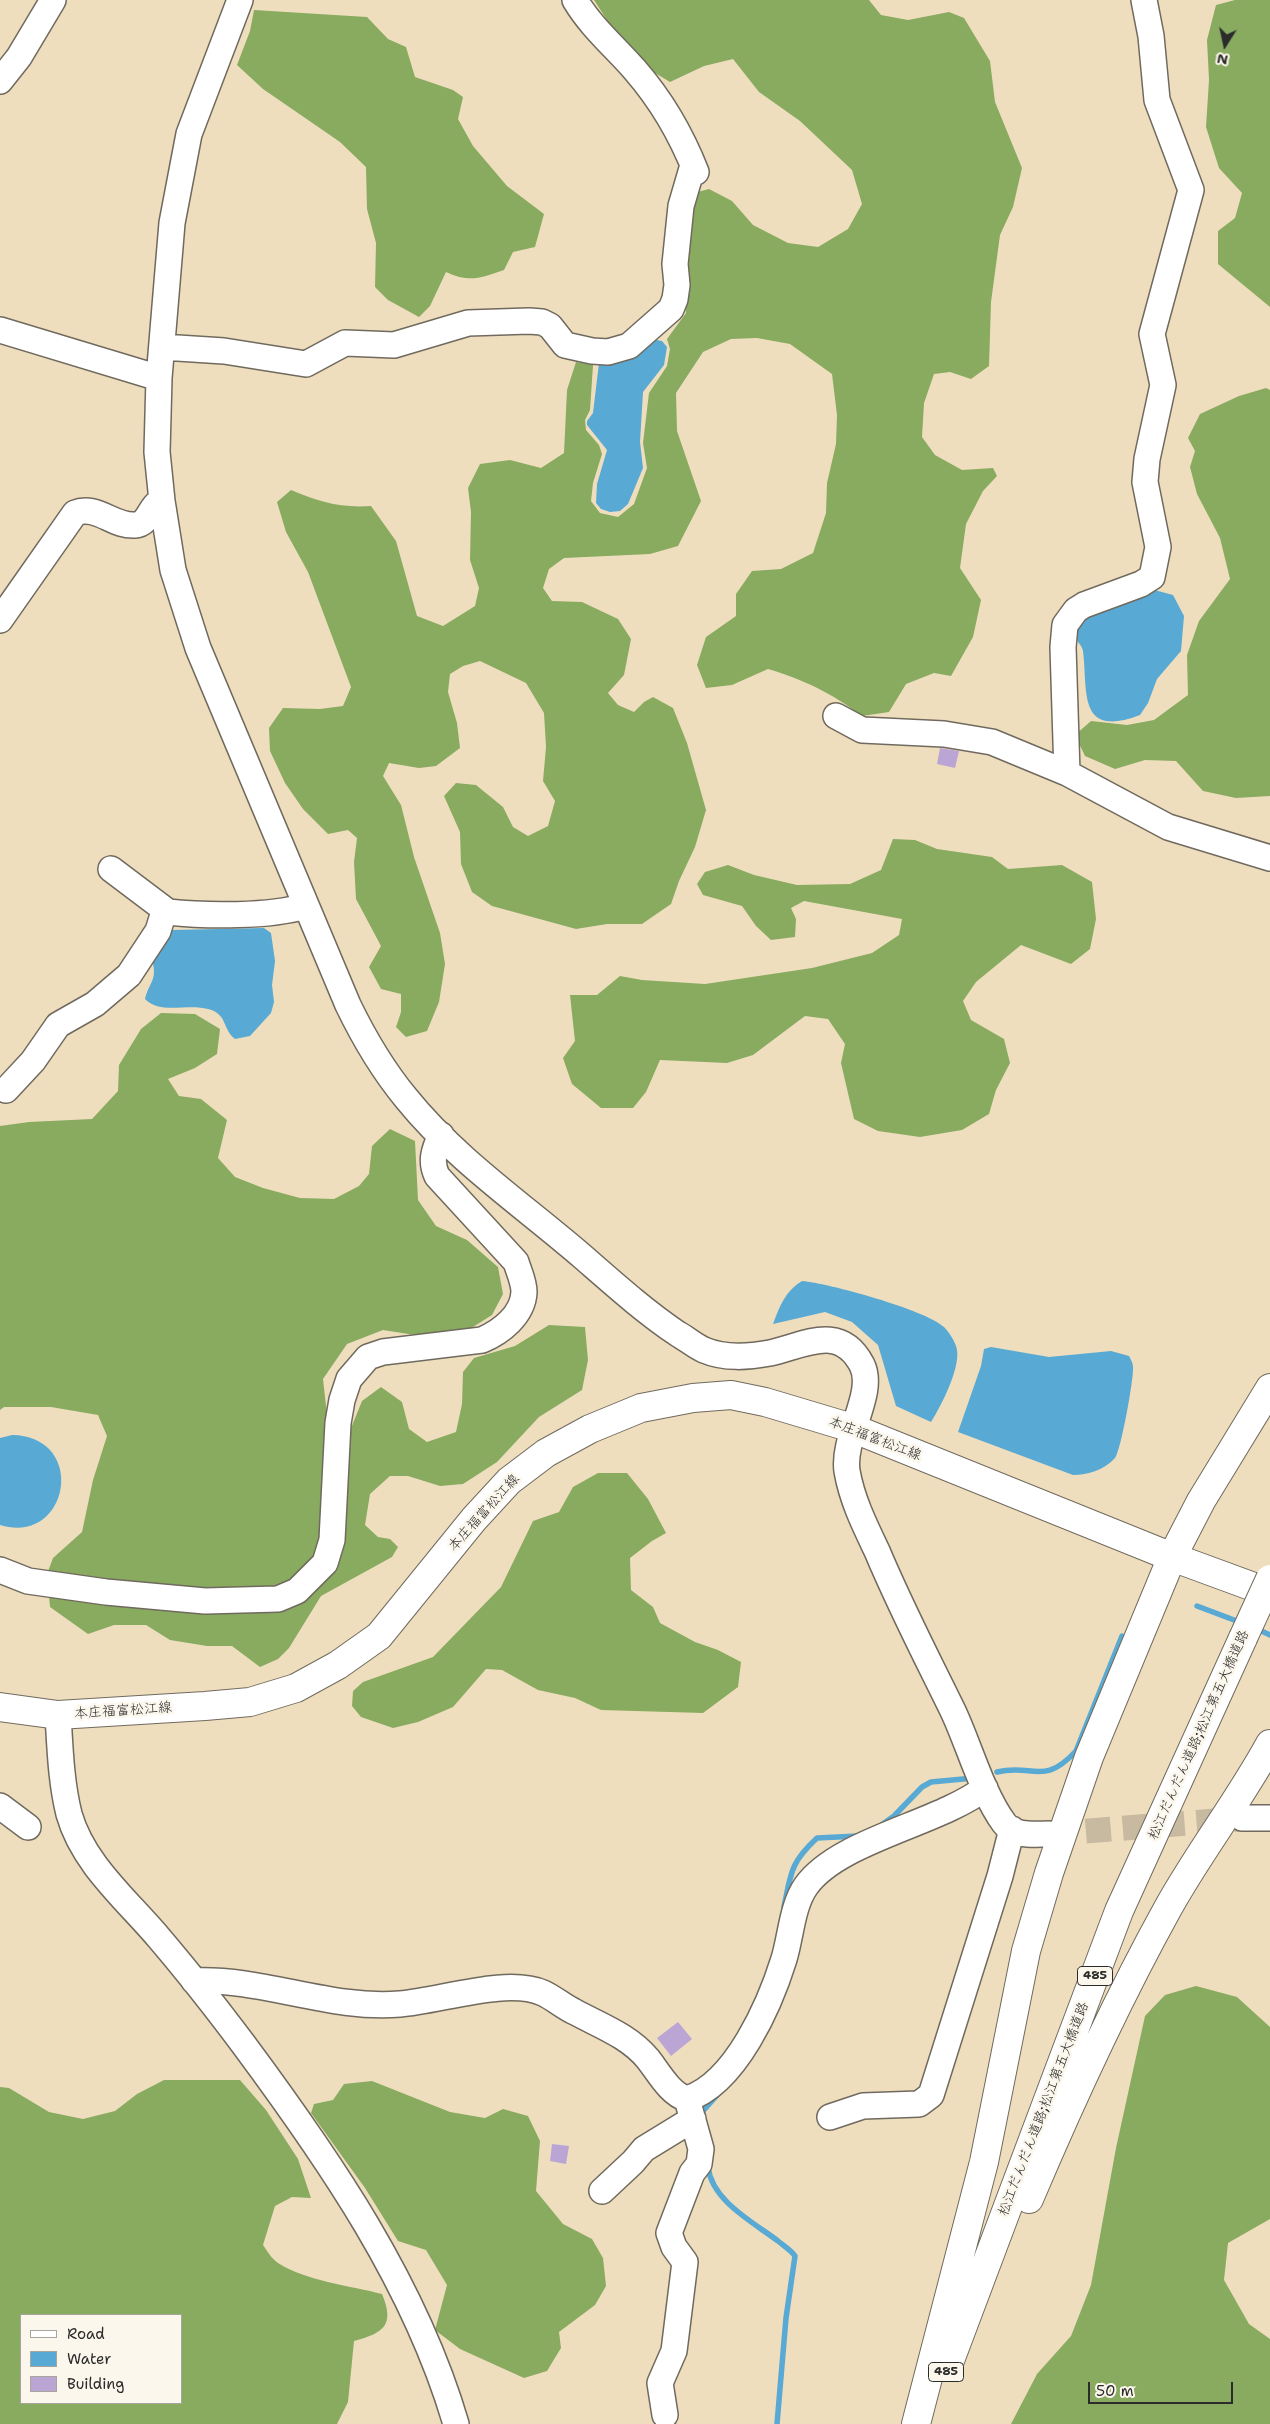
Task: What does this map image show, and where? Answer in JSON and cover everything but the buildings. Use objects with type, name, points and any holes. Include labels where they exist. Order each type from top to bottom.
[{"type":"main road","points":[[916,2424],[984,2162],[1026,1951],[1049,1873],[1090,1757],[1172,1557],[1201,1500],[1270,1388]]},
{"type":"main road","name":"本庄福富松江線","points":[[0,1707],[58,1716],[250,1702],[296,1688],[338,1666],[379,1636],[474,1519],[509,1481],[546,1453],[590,1429],[641,1408],[693,1398],[731,1395],[766,1402],[852,1428],[1172,1557],[1270,1593]]},
{"type":"main road","name":"松江だんだん道路;松江第五大橋道路","points":[[928,2424],[963,2321],[1119,1910],[1270,1579]]},
{"type":"main road","points":[[963,2321],[1013,2236],[1070,2103],[1168,1907],[1256,1770],[1270,1744]]},
{"type":"street","points":[[0,81],[19,57],[53,0]]},
{"type":"street","points":[[240,0],[189,134],[172,223],[159,378],[158,452],[162,501],[172,570],[198,648],[348,1005],[368,1046],[406,1099],[441,1135],[480,1171],[650,1315],[703,1350],[730,1357],[770,1353],[804,1342],[825,1338],[842,1344],[855,1354],[864,1368],[866,1388],[852,1428],[847,1468],[856,1505],[901,1607],[967,1742],[985,1788],[1004,1823],[1012,1829],[1025,1834],[1049,1834]]},
{"type":"street","points":[[162,346],[224,351],[306,364],[345,344],[394,346],[468,323],[529,321],[542,322],[550,326],[565,345],[592,351],[608,352],[628,346],[671,309],[675,299],[675,264],[681,206],[695,169],[683,138],[664,108],[636,72],[591,22],[575,0]]},
{"type":"street","points":[[1067,773],[1062,647],[1065,625],[1076,610],[1084,605],[1141,584],[1152,576],[1158,547],[1145,482],[1147,459],[1163,385],[1152,334],[1191,190],[1156,100],[1151,36],[1144,0]]},
{"type":"street","points":[[0,330],[159,378]]},
{"type":"street","points":[[0,620],[75,513],[89,510],[119,522],[136,525],[144,521],[156,503],[162,501]]},
{"type":"street","points":[[836,716],[862,730],[944,734],[992,742],[1067,773],[1168,827],[1270,858]]},
{"type":"street","points":[[111,869],[168,912],[190,914],[287,912],[305,906]]},
{"type":"street","points":[[6,1090],[33,1061],[58,1025],[95,1004],[129,975],[158,931],[162,918],[168,912]]},
{"type":"street","points":[[0,1570],[38,1582],[106,1592],[205,1602],[278,1599],[297,1591],[315,1575],[325,1563],[332,1540],[338,1424],[342,1400],[349,1379],[368,1357],[382,1352],[482,1340],[497,1333],[510,1322],[519,1308],[524,1293],[516,1262],[437,1176],[433,1166],[433,1154],[441,1135]]},
{"type":"street","points":[[58,1716],[61,1768],[70,1816],[87,1852],[119,1895],[158,1936],[244,2045],[354,2204],[385,2255],[437,2369],[456,2424]]},
{"type":"street","points":[[602,2191],[633,2162],[644,2148],[690,2109],[701,2092],[718,2080],[734,2063],[747,2044],[779,1974],[800,1898],[813,1878],[824,1868],[842,1857],[962,1804],[985,1788]]},
{"type":"street","points":[[0,1806],[28,1827]]},
{"type":"street","points":[[1242,1818],[1270,1818]]},
{"type":"street","points":[[830,2117],[863,2106],[919,2104],[931,2096],[1000,1876],[1012,1829]]},
{"type":"street","points":[[194,1981],[220,1980],[251,1984],[367,2005],[400,2004],[486,1990],[524,1987],[543,1993],[637,2046],[690,2109],[701,2149],[699,2164],[692,2173],[669,2233],[674,2247],[685,2262],[674,2351],[660,2383],[665,2415]]},
{"type":"green space","points":[[594,0],[869,0],[881,15],[908,20],[949,12],[964,18],[990,61],[995,102],[1022,168],[1013,207],[1000,235],[991,302],[989,366],[971,379],[950,372],[934,374],[924,403],[922,437],[935,455],[962,470],[993,468],[997,476],[983,491],[966,524],[960,568],[981,600],[973,637],[951,676],[934,673],[906,684],[889,712],[862,716],[817,688],[768,669],[732,685],[706,688],[697,665],[706,637],[736,616],[736,594],[752,571],[781,569],[813,553],[826,513],[827,483],[836,444],[837,415],[832,374],[790,344],[757,338],[731,339],[703,352],[676,393],[677,431],[701,501],[678,546],[650,554],[564,558],[549,569],[543,588],[552,601],[582,602],[618,619],[631,639],[624,675],[608,693],[618,705],[634,712],[644,702],[653,697],[673,708],[687,743],[706,810],[695,847],[679,881],[671,904],[642,924],[607,924],[576,929],[492,906],[472,892],[461,864],[460,832],[444,796],[456,783],[476,785],[503,807],[513,827],[528,836],[548,826],[555,801],[543,781],[546,747],[544,713],[526,683],[480,661],[463,666],[450,674],[448,692],[457,723],[460,748],[436,766],[419,768],[389,763],[383,776],[401,805],[414,857],[440,933],[445,964],[439,1002],[427,1031],[406,1037],[396,1027],[401,1012],[401,994],[381,989],[369,967],[381,946],[356,899],[354,862],[357,838],[348,830],[328,834],[303,809],[285,783],[270,751],[269,728],[283,708],[320,709],[343,706],[351,687],[308,572],[286,532],[277,502],[291,490],[330,503],[349,506],[371,506],[396,541],[417,616],[443,626],[475,606],[479,588],[470,560],[471,512],[468,488],[480,464],[510,460],[541,468],[564,453],[567,390],[576,362],[593,365],[590,410],[585,420],[586,430],[599,445],[602,454],[593,483],[591,501],[600,513],[618,517],[634,504],[647,468],[643,443],[649,393],[667,366],[670,349],[667,339],[686,313],[681,273],[690,194],[709,189],[732,201],[753,225],[788,243],[818,247],[848,229],[862,204],[852,170],[800,121],[759,92],[733,59],[704,66],[670,82],[632,59]]},
{"type":"green space","points":[[1235,0],[1270,0],[1270,307],[1218,264],[1218,231],[1235,218],[1242,193],[1219,168],[1206,127],[1209,80],[1207,40],[1216,5]]},
{"type":"green space","points":[[254,10],[367,17],[388,39],[406,47],[415,77],[453,90],[463,97],[458,119],[473,146],[507,186],[544,214],[535,247],[513,252],[504,270],[488,275],[469,278],[446,272],[430,306],[419,317],[388,300],[375,287],[376,243],[367,209],[366,167],[340,142],[263,89],[237,65],[250,31]]},
{"type":"green space","points":[[1266,388],[1270,390],[1270,796],[1236,798],[1203,791],[1176,761],[1145,760],[1115,769],[1085,756],[1075,735],[1091,721],[1127,725],[1154,720],[1188,695],[1187,655],[1199,621],[1230,579],[1220,538],[1197,494],[1190,467],[1195,451],[1188,438],[1200,414],[1239,396]]},
{"type":"green space","points":[[893,839],[915,840],[937,849],[992,857],[1008,869],[1062,865],[1092,882],[1096,919],[1090,949],[1071,964],[1021,945],[976,982],[963,1001],[971,1020],[1004,1039],[1010,1063],[996,1090],[989,1114],[962,1130],[920,1137],[878,1131],[854,1119],[841,1063],[845,1044],[828,1019],[805,1016],[753,1055],[727,1063],[660,1060],[646,1092],[633,1108],[601,1108],[572,1084],[563,1058],[575,1041],[570,995],[597,995],[620,976],[642,980],[705,984],[812,968],[872,953],[899,935],[902,919],[804,901],[791,908],[796,919],[795,937],[771,940],[756,926],[742,906],[703,895],[697,884],[705,872],[728,865],[754,875],[797,885],[850,884],[881,870]]},
{"type":"green space","points":[[161,1013],[195,1014],[220,1029],[217,1054],[195,1068],[168,1079],[179,1096],[201,1099],[227,1120],[218,1158],[235,1177],[263,1188],[300,1198],[334,1199],[359,1186],[369,1174],[372,1146],[390,1129],[415,1141],[418,1200],[436,1226],[467,1240],[498,1267],[503,1294],[492,1315],[465,1332],[415,1335],[383,1330],[347,1344],[323,1379],[329,1433],[347,1438],[362,1401],[381,1387],[402,1402],[409,1429],[427,1442],[456,1432],[462,1404],[463,1372],[474,1358],[515,1346],[549,1325],[585,1327],[588,1360],[582,1390],[539,1417],[497,1462],[463,1484],[440,1486],[408,1476],[390,1476],[370,1494],[365,1525],[378,1537],[390,1539],[398,1547],[392,1557],[321,1596],[289,1648],[278,1659],[260,1667],[232,1646],[207,1646],[170,1640],[146,1625],[114,1625],[88,1634],[50,1607],[47,1574],[53,1558],[82,1532],[93,1480],[107,1436],[98,1415],[51,1407],[4,1407],[0,1410],[0,1126],[29,1122],[92,1119],[118,1091],[119,1065],[141,1029]]},
{"type":"green space","points":[[598,1473],[627,1473],[648,1499],[666,1533],[630,1558],[631,1590],[653,1607],[660,1623],[695,1642],[718,1650],[741,1662],[738,1687],[703,1713],[601,1710],[575,1698],[538,1690],[502,1670],[486,1669],[453,1707],[418,1722],[393,1728],[361,1717],[352,1706],[353,1691],[363,1682],[433,1657],[501,1587],[533,1521],[559,1512],[573,1487]]},
{"type":"green space","points":[[1196,1986],[1237,1997],[1270,2027],[1270,2219],[1228,2243],[1224,2280],[1249,2324],[1270,2339],[1270,2424],[1011,2424],[1037,2374],[1071,2336],[1091,2285],[1116,2148],[1145,2016],[1165,1995]]},
{"type":"green space","points":[[164,2080],[240,2080],[266,2110],[298,2159],[311,2198],[292,2197],[275,2206],[263,2245],[278,2263],[290,2269],[316,2279],[382,2294],[386,2305],[387,2320],[384,2326],[373,2335],[354,2341],[348,2402],[337,2424],[0,2424],[0,2087],[9,2088],[49,2112],[83,2119],[115,2111],[137,2094]]},
{"type":"green space","points":[[372,2081],[450,2112],[485,2118],[503,2109],[528,2116],[540,2141],[536,2191],[563,2224],[592,2239],[603,2258],[606,2286],[595,2305],[559,2332],[561,2348],[547,2371],[524,2378],[460,2349],[435,2330],[447,2285],[426,2250],[398,2241],[365,2188],[311,2113],[314,2104],[333,2100],[344,2084]]},
{"type":"water","points":[[651,339],[662,341],[667,347],[664,365],[643,392],[640,442],[643,468],[628,504],[620,511],[610,512],[601,509],[596,503],[597,484],[607,450],[587,425],[587,421],[593,413],[599,363],[615,362],[628,358],[634,355]]},
{"type":"water","points":[[1147,588],[1173,595],[1184,616],[1181,651],[1157,679],[1148,703],[1140,715],[1120,721],[1105,721],[1096,716],[1090,707],[1083,651],[1075,635],[1076,618]]},
{"type":"water","points":[[264,928],[271,933],[275,961],[272,985],[274,1002],[271,1013],[250,1036],[235,1039],[228,1031],[219,1014],[214,1011],[200,1008],[166,1008],[151,1004],[145,999],[154,972],[152,960],[172,930]]},
{"type":"water","points":[[802,1281],[876,1298],[934,1320],[946,1329],[956,1346],[956,1363],[950,1385],[931,1422],[896,1406],[878,1345],[852,1322],[825,1312],[773,1324],[787,1294]]},
{"type":"water","points":[[991,1347],[1049,1357],[1111,1351],[1129,1356],[1133,1366],[1133,1374],[1124,1429],[1115,1458],[1106,1466],[1096,1471],[1073,1475],[958,1432],[981,1366],[984,1349]]},
{"type":"water","points":[[12,1435],[36,1440],[52,1452],[60,1469],[61,1488],[55,1506],[42,1520],[24,1527],[0,1525],[0,1438]]},
{"type":"waterway","points":[[1197,1606],[1242,1623]]},
{"type":"waterway","points":[[1255,1628],[1270,1635]]},
{"type":"waterway","points":[[997,1772],[1009,1770],[1046,1771],[1065,1762],[1076,1751],[1122,1636]]},
{"type":"waterway","points":[[880,1826],[894,1816],[922,1787],[931,1782],[974,1778]]},
{"type":"waterway","points":[[784,1907],[793,1869],[801,1855],[817,1838],[858,1836]]},
{"type":"waterway","points":[[703,2118],[703,2111],[719,2093]]},
{"type":"waterway","points":[[708,2167],[711,2179],[725,2200],[735,2210],[795,2256],[786,2318],[777,2424]]},
{"type":"tunnel","points":[[1049,1834],[1239,1819]]}]
